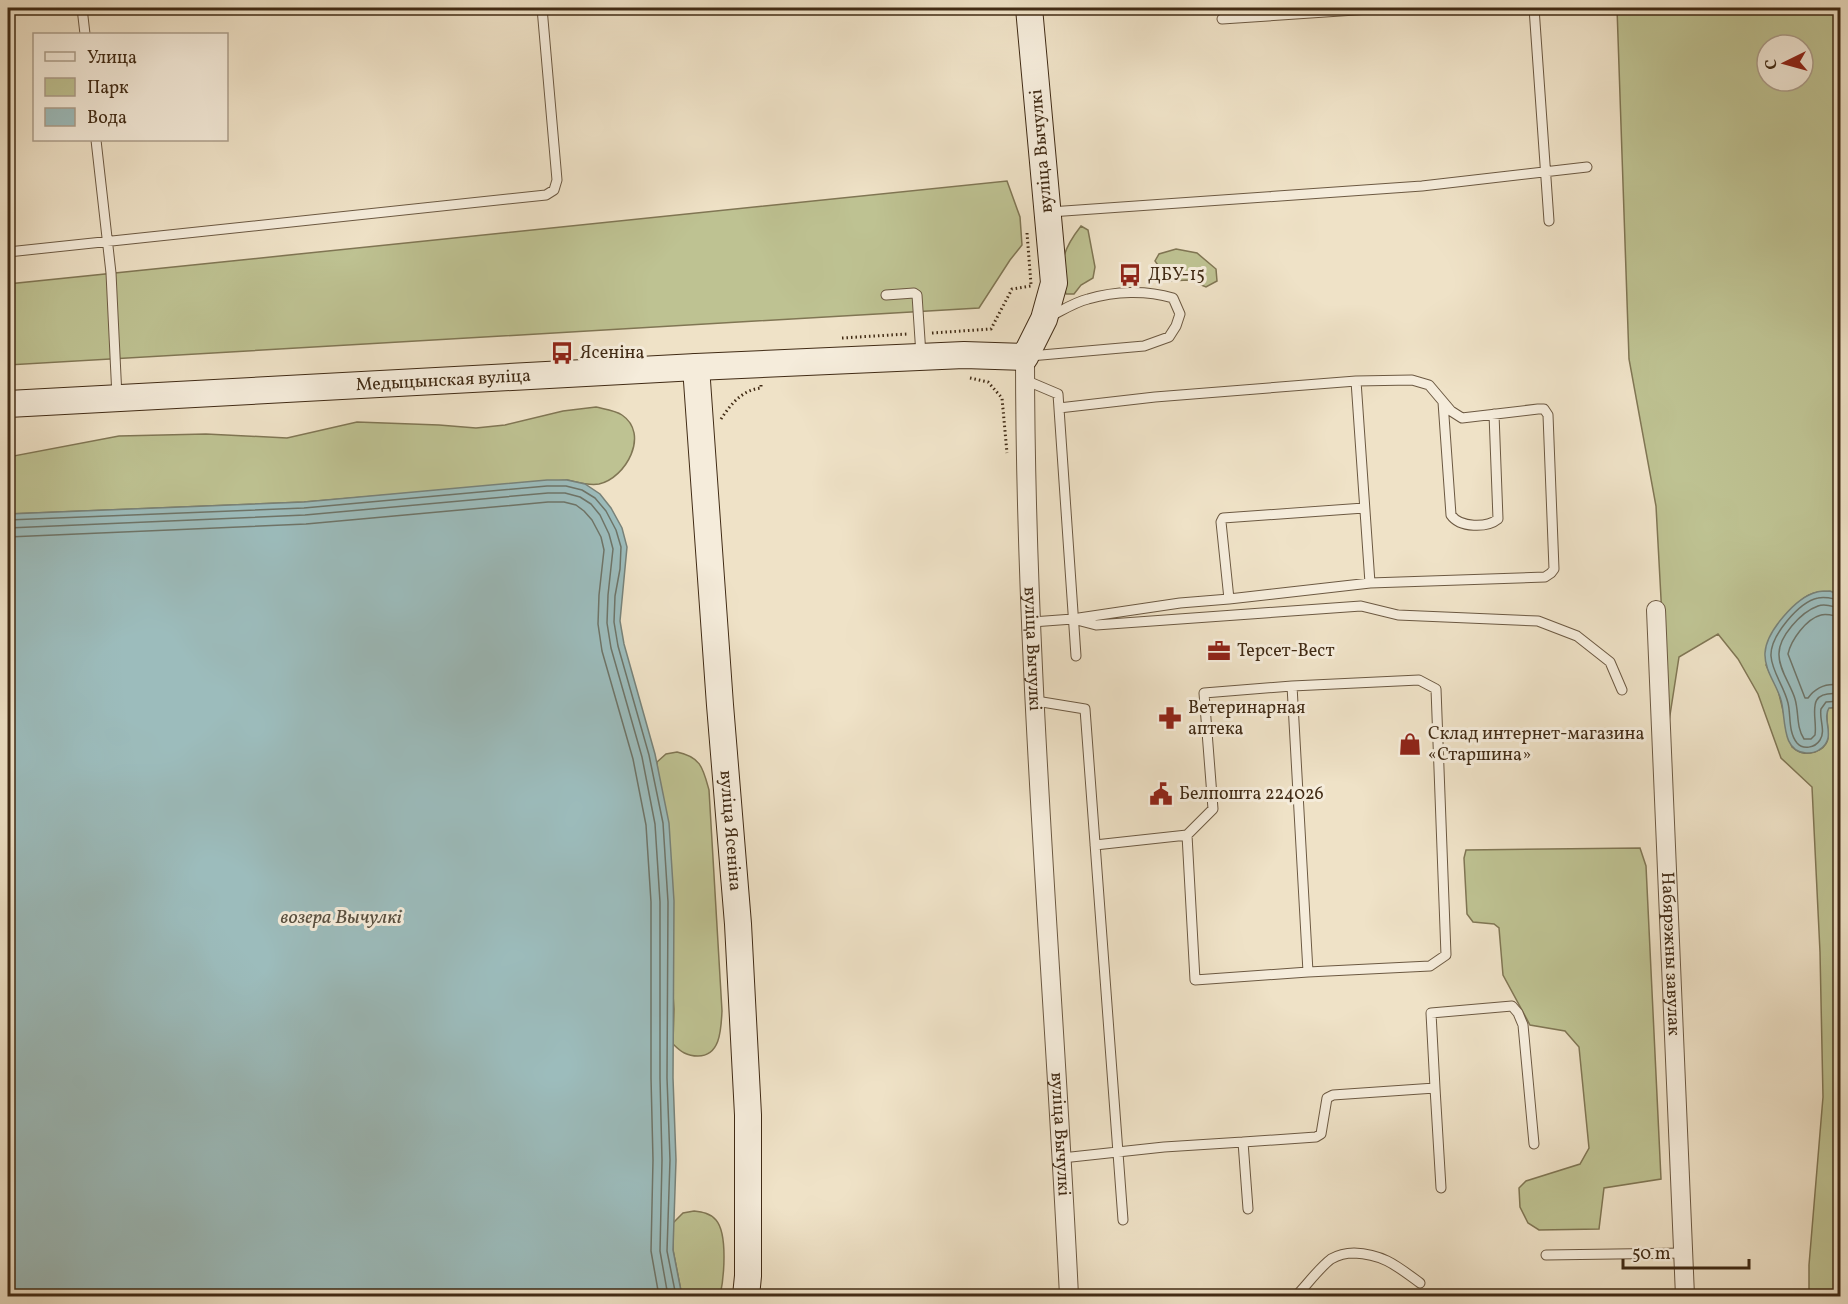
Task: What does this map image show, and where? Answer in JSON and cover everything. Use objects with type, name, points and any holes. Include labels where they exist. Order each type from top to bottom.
[{"type":"street","name":"вуліца Вычулкі","points":[[1029,8],[1054,283],[1044,319],[1025,368],[1026,459],[1040,803],[1069,1296]]},
{"type":"street","name":"Медыцынская вуліца","points":[[8,404],[696,367],[921,345],[1025,368]]},
{"type":"street","name":"вуліца Ясеніна","points":[[696,367],[738,924],[748,1115],[746,1296]]},
{"type":"street","name":"Набярэжны завулак","points":[[1656,610],[1685,1296]]},
{"type":"lane","points":[[82,8],[85,33]]},
{"type":"lane","points":[[8,252],[546,195],[554,190],[557,180],[542,8]]},
{"type":"lane","points":[[1222,19],[1385,8]]},
{"type":"lane","points":[[1534,8],[1549,221]]},
{"type":"lane","points":[[96,141],[111,273],[117,397]]},
{"type":"lane","points":[[1047,213],[1422,186],[1587,167]]},
{"type":"lane","points":[[886,295],[914,293],[917,296],[921,345]]},
{"type":"lane","points":[[1025,368],[1144,346],[1169,338],[1180,314],[1173,298],[1154,293],[1131,293],[1087,299],[1044,319]]},
{"type":"lane","points":[[1025,368],[1058,394],[1076,656]]},
{"type":"lane","points":[[1032,622],[1073,619],[1180,603],[1370,583],[1545,577],[1554,568],[1548,416],[1545,410],[1462,418],[1451,411],[1429,386],[1412,380],[1356,381],[1155,397],[1059,408]]},
{"type":"lane","points":[[1356,381],[1370,583]]},
{"type":"lane","points":[[1443,402],[1451,515],[1454,520],[1464,525],[1493,523],[1498,519],[1494,414]]},
{"type":"lane","points":[[1229,599],[1221,522],[1223,518],[1364,508]]},
{"type":"lane","points":[[1073,619],[1096,625],[1361,606],[1398,615],[1538,621],[1577,636],[1610,662],[1623,690]]},
{"type":"lane","points":[[1095,845],[1187,835],[1213,808],[1204,693],[1419,680],[1436,689],[1446,955],[1430,966],[1196,980],[1187,835]]},
{"type":"lane","points":[[1292,686],[1308,972]]},
{"type":"lane","points":[[1036,701],[1085,709],[1123,1220]]},
{"type":"lane","points":[[1441,1188],[1431,1013],[1512,1006],[1518,1013],[1522,1025],[1534,1144]]},
{"type":"lane","points":[[1062,1158],[1164,1147],[1316,1137],[1321,1134],[1327,1098],[1333,1095],[1435,1088]]},
{"type":"lane","points":[[1243,1142],[1248,1209]]},
{"type":"lane","points":[[1296,1296],[1330,1260],[1349,1253],[1371,1254],[1389,1260],[1420,1283]]},
{"type":"lane","points":[[1546,1256],[1684,1253]]},
{"type":"path","points":[[839,338],[921,345],[991,329],[1012,289],[1031,286]]},
{"type":"green space","points":[[1617,8],[1840,8],[1840,595],[1822,592],[1813,593],[1804,598],[1790,619],[1766,665],[1778,690],[1792,747],[1797,751],[1808,753],[1822,748],[1828,738],[1828,708],[1840,707],[1840,1296],[1809,1296],[1809,1265],[1823,1097],[1820,952],[1812,787],[1781,758],[1758,694],[1738,659],[1718,634],[1679,657],[1668,728],[1656,506],[1629,359]]},
{"type":"green space","points":[[1007,181],[1020,217],[1022,245],[979,308],[8,365],[8,284]]},
{"type":"green space","points":[[1081,226],[1088,230],[1095,267],[1093,278],[1081,285],[1074,294],[1066,294],[1062,275],[1063,258]]},
{"type":"green space","points":[[1176,249],[1197,253],[1216,269],[1217,281],[1206,287],[1189,280],[1169,281],[1155,261],[1159,254]]},
{"type":"green space","points":[[596,407],[622,415],[630,423],[634,433],[634,444],[626,465],[609,480],[599,484],[567,480],[304,502],[8,514],[8,457],[119,436],[206,434],[287,438],[357,422],[476,428],[505,425],[563,411]]},
{"type":"green space","points":[[677,752],[696,760],[705,775],[709,790],[722,1011],[720,1033],[715,1046],[706,1055],[698,1056],[684,1053],[673,1044],[674,1009],[657,762],[666,754]]},
{"type":"green space","points":[[1640,848],[1646,866],[1661,1179],[1604,1188],[1599,1229],[1539,1230],[1528,1223],[1520,1207],[1519,1188],[1526,1181],[1580,1164],[1589,1148],[1579,1047],[1565,1031],[1530,1025],[1503,975],[1499,928],[1494,924],[1473,922],[1467,914],[1464,858],[1466,850]]},
{"type":"green space","points":[[694,1211],[711,1216],[720,1227],[724,1256],[720,1296],[682,1296],[673,1250],[673,1223],[683,1213]]},
{"type":"water","name":"возера Вычулкі","points":[[567,480],[585,484],[600,494],[622,528],[627,547],[620,621],[624,644],[655,754],[669,823],[674,901],[673,1078],[676,1160],[673,1250],[682,1296],[8,1296],[8,514],[304,502]]},
{"type":"water","points":[[1830,591],[1840,595],[1840,707],[1829,708],[1827,713],[1828,735],[1825,745],[1818,751],[1806,753],[1792,747],[1788,740],[1781,700],[1767,665],[1765,653],[1776,626],[1792,608],[1809,595]]},
{"type":"place","name":"ДБУ-15","points":[[1130,275]]},
{"type":"place","name":"Ясеніна","points":[[562,353]]},
{"type":"place","name":"Терсет-Вест","points":[[1219,651]]},
{"type":"place","name":"Ветеринарная аптека","points":[[1170,718]]},
{"type":"place","name":"Склад интернет-магазина «Старшина»","points":[[1410,744]]},
{"type":"place","name":"Белпошта 224026","points":[[1161,794]]}]
